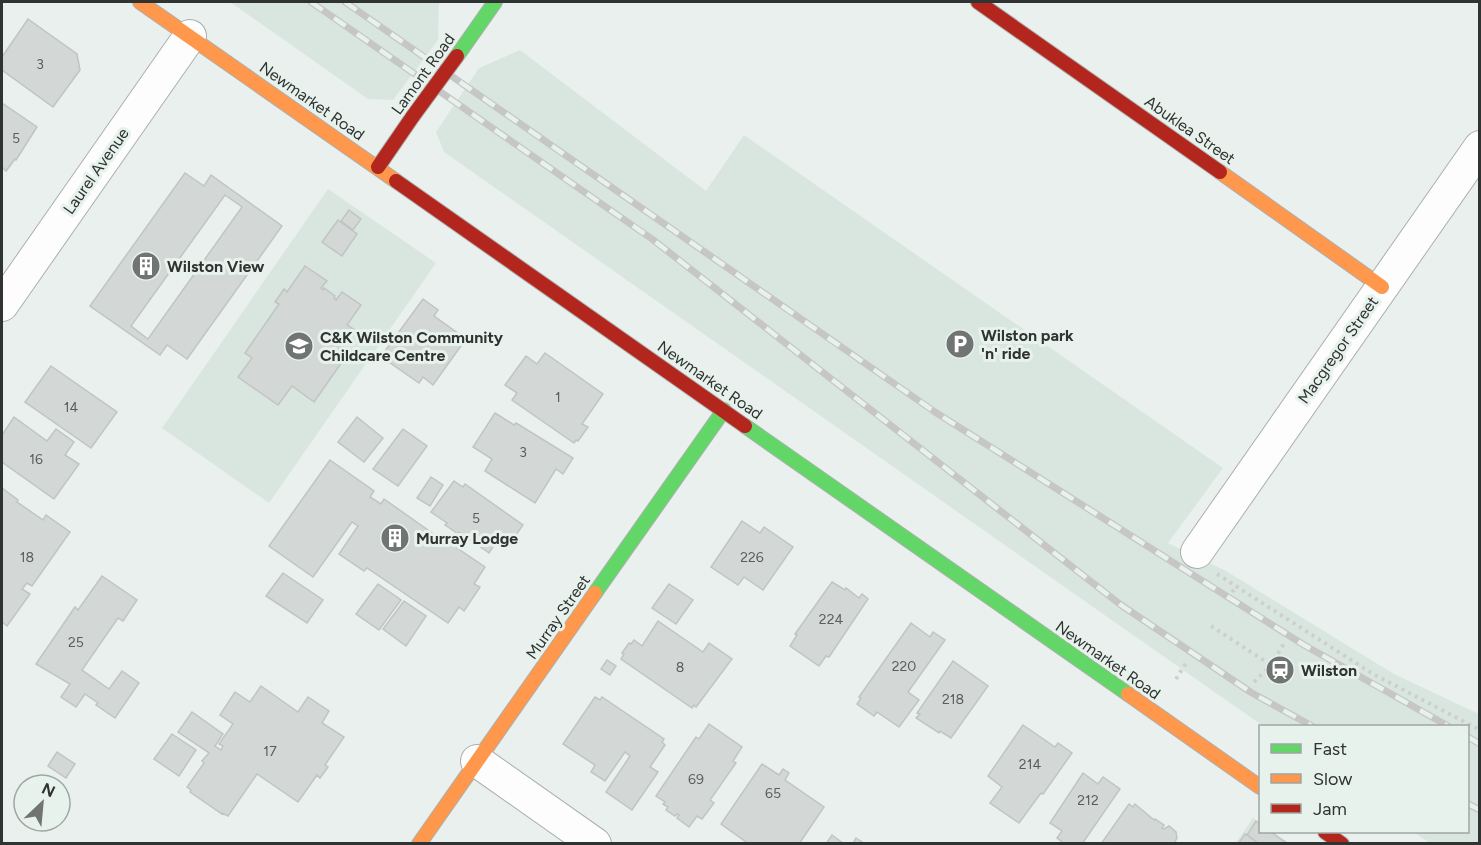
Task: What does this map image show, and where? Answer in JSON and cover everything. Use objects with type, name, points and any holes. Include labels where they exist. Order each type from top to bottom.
[{"type":"main road","name":"Newmarket Road","points":[[140,2],[378,166],[1259,786]]},
{"type":"main road","name":"Lamont Road","points":[[378,166],[495,2]]},
{"type":"main road","name":"Abuklea Street","points":[[978,2],[1382,287]]},
{"type":"main road","name":"Murray Street","points":[[419,843],[724,410]]},
{"type":"main road","points":[[1328,833],[1342,843]]},
{"type":"street","name":"Laurel Avenue","points":[[2,305],[190,36]]},
{"type":"street","name":"Macgregor Street","points":[[1197,552],[1479,147]]},
{"type":"street","points":[[477,761],[595,843]]},
{"type":"path","points":[[1232,592],[1236,587],[1373,674],[1479,730]]},
{"type":"path","points":[[1211,626],[1271,665]]},
{"type":"path","points":[[1254,682],[1271,665],[1285,642]]},
{"type":"path","points":[[1176,679],[1186,663]]},
{"type":"shaded area","points":[[230,2],[439,2],[438,40],[393,100],[368,99]]},
{"type":"shaded area","points":[[520,50],[706,191],[744,135],[1223,468],[1168,543],[1226,571],[1394,674],[1479,714],[1479,843],[1430,843],[1415,833],[1469,833],[1469,725],[1262,725],[444,152],[436,132],[479,68]]},
{"type":"shaded area","name":"C&K Wilston Community Childcare Centre","points":[[328,189],[436,263],[269,503],[162,428]]},
{"type":"shaded area","points":[[1253,818],[1259,822],[1259,833],[1274,833],[1289,843],[1235,844]]},
{"type":"building","points":[[28,19],[77,54],[80,70],[53,107],[2,70],[2,57]]},
{"type":"building","points":[[2,103],[37,127],[16,160],[6,171],[3,168],[2,170]]},
{"type":"building","name":"Wilston View","points":[[185,173],[204,186],[211,175],[282,226],[187,359],[167,345],[160,355],[90,306]],"holes":[[[225,195],[242,207],[148,339],[131,326]]]},
{"type":"building","points":[[349,210],[361,219],[353,230],[341,221]]},
{"type":"building","points":[[338,220],[357,234],[342,256],[322,242]]},
{"type":"building","points":[[305,266],[327,281],[321,288],[335,296],[336,300],[342,292],[361,305],[347,325],[355,330],[342,348],[349,352],[314,402],[292,386],[278,405],[238,377],[252,358],[245,353],[279,304],[275,302],[284,289],[287,292]]},
{"type":"building","points":[[423,299],[438,310],[434,316],[466,339],[433,385],[423,377],[419,383],[386,360],[390,354],[385,351]]},
{"type":"building","points":[[545,353],[603,394],[582,424],[588,427],[574,443],[512,400],[517,393],[505,385],[526,356],[537,364]]},
{"type":"building","points":[[51,366],[117,412],[91,448],[25,402]]},
{"type":"building","points":[[495,413],[514,425],[516,423],[573,458],[563,474],[556,469],[535,503],[485,471],[492,459],[473,447]]},
{"type":"building","points":[[14,417],[47,441],[56,429],[74,442],[65,455],[79,464],[54,499],[2,462],[2,435]]},
{"type":"building","points":[[357,417],[383,438],[364,462],[338,442]]},
{"type":"building","points":[[403,429],[427,446],[398,486],[373,469]]},
{"type":"building","name":"Murray Lodge","points":[[330,460],[374,491],[370,497],[381,504],[384,499],[445,542],[449,535],[461,543],[457,548],[485,567],[474,584],[480,587],[464,611],[459,607],[448,623],[367,568],[364,571],[339,554],[358,526],[352,522],[313,577],[269,546]]},
{"type":"building","points":[[431,477],[443,485],[430,506],[417,498]]},
{"type":"building","points":[[454,481],[463,487],[465,484],[523,525],[506,549],[496,542],[489,553],[445,525],[447,523],[431,512]]},
{"type":"building","points":[[2,488],[18,500],[17,502],[43,520],[46,515],[70,532],[32,586],[27,583],[22,589],[30,594],[7,626],[2,622]]},
{"type":"building","points":[[742,521],[760,533],[764,527],[793,547],[763,590],[744,577],[738,585],[711,567]]},
{"type":"building","points":[[283,573],[323,600],[307,623],[266,596]]},
{"type":"building","points":[[102,576],[137,600],[123,621],[118,618],[82,670],[109,689],[122,671],[139,683],[115,718],[85,694],[76,707],[61,697],[70,684],[36,664],[75,607],[78,610]]},
{"type":"building","points":[[832,582],[845,590],[846,588],[859,598],[862,594],[868,599],[829,657],[826,656],[819,666],[790,646],[797,635],[795,634]]},
{"type":"building","points":[[378,584],[401,600],[379,630],[356,614]]},
{"type":"building","points":[[669,584],[693,600],[676,624],[652,608]]},
{"type":"building","points":[[404,601],[426,616],[406,646],[383,629]]},
{"type":"building","points":[[658,621],[703,652],[709,643],[732,659],[696,707],[694,705],[692,708],[621,659],[629,643],[631,644],[634,640],[642,646]]},
{"type":"building","points":[[911,623],[930,637],[933,632],[945,640],[908,692],[919,700],[899,727],[877,712],[874,716],[857,704],[861,698],[859,697]]},
{"type":"building","points":[[607,660],[616,666],[610,675],[601,669]]},
{"type":"building","points":[[953,661],[988,686],[951,738],[916,718],[920,714],[917,713]]},
{"type":"building","points":[[261,686],[298,712],[308,697],[329,711],[322,723],[344,737],[325,765],[328,767],[320,778],[317,775],[298,802],[257,774],[228,816],[190,792],[191,790],[187,787],[209,753],[178,732],[192,712],[223,734],[215,746],[221,750],[223,746],[219,744],[233,724],[220,715],[235,692],[250,702]]},
{"type":"building","points":[[595,697],[600,700],[602,697],[664,739],[662,742],[665,745],[650,767],[658,772],[632,810],[606,792],[630,756],[625,752],[605,781],[591,772],[595,765],[563,744]]},
{"type":"building","points":[[709,724],[742,747],[733,761],[736,763],[710,800],[714,803],[702,819],[697,816],[689,827],[677,818],[679,815],[675,816],[666,810],[668,807],[663,804],[665,802],[656,796],[696,737],[699,739]]},
{"type":"building","points":[[1023,725],[1055,747],[1058,743],[1072,753],[1019,823],[990,803],[1002,787],[988,776]]},
{"type":"building","points":[[172,734],[196,750],[179,776],[154,759]]},
{"type":"building","points":[[57,752],[75,764],[69,773],[58,773],[48,766]]},
{"type":"building","points":[[762,764],[779,775],[783,769],[789,773],[785,780],[824,807],[799,844],[749,844],[721,824]]},
{"type":"building","points":[[1083,773],[1098,784],[1103,777],[1120,789],[1082,844],[1065,844],[1057,838],[1062,831],[1050,823]]},
{"type":"building","points":[[1129,804],[1133,807],[1135,804],[1154,820],[1164,825],[1162,828],[1169,826],[1176,832],[1177,838],[1174,844],[1101,844]]},
{"type":"building","points":[[1256,821],[1259,823],[1259,833],[1272,833],[1288,844],[1259,844],[1247,835]]},
{"type":"building","points":[[1245,834],[1247,835],[1259,844],[1238,844]]},
{"type":"building","points":[[832,835],[844,844],[826,844]]},
{"type":"building","points":[[856,838],[865,844],[853,844]]},
{"type":"railway","points":[[311,2],[652,239],[1121,605],[1252,693],[1310,725]]},
{"type":"railway","points":[[345,2],[935,412],[1304,645],[1446,725]]},
{"type":"railway","points":[[1469,738],[1480,744]]},
{"type":"railway","points":[[1469,804],[1480,810]]},
{"type":"traffic: fast","points":[[457,56],[495,2]]},
{"type":"traffic: fast","points":[[595,593],[724,410]]},
{"type":"traffic: fast","points":[[745,426],[1128,694]]},
{"type":"traffic: slow","points":[[140,2],[396,181]]},
{"type":"traffic: slow","points":[[1220,172],[1382,287]]},
{"type":"traffic: slow","points":[[419,844],[595,593]]},
{"type":"traffic: slow","points":[[1128,694],[1259,786]]},
{"type":"traffic: jam","points":[[978,2],[1220,172]]},
{"type":"traffic: jam","points":[[413,116],[457,56]]},
{"type":"traffic: jam","points":[[378,167],[413,116]]},
{"type":"traffic: jam","points":[[396,181],[745,426]]},
{"type":"traffic: jam","points":[[1326,833],[1342,844]]},
{"type":"place","name":"Wilston View","points":[[146,266]]},
{"type":"place","name":"Wilston park 'n' ride","points":[[960,344]]},
{"type":"place","name":"C&K Wilston Community Childcare Centre","points":[[299,346]]},
{"type":"place","name":"Murray Lodge","points":[[395,538]]},
{"type":"place","name":"Wilston","points":[[1280,670]]}]
